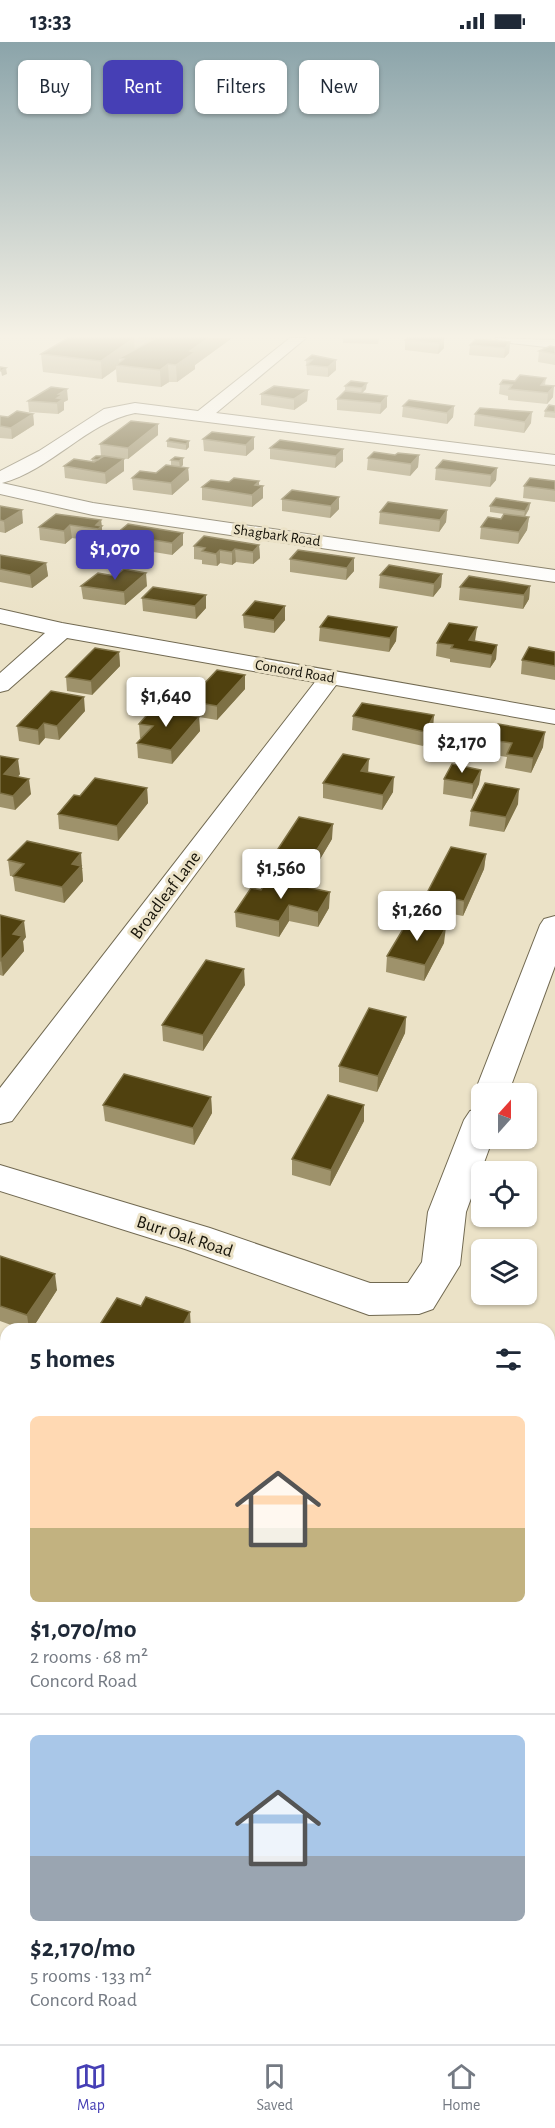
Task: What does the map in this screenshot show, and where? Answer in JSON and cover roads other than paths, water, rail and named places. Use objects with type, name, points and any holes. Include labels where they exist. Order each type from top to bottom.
[{"type":"street","points":[[0,478],[45,455],[81,431]]},
{"type":"street","points":[[326,431],[555,460]]},
{"type":"street","name":"Shagbark Road","points":[[0,488],[93,509],[555,576]]},
{"type":"street","name":"Concord Road","points":[[0,616],[62,630],[555,717]]},
{"type":"street","points":[[0,685],[62,630]]},
{"type":"street","name":"Broadleaf Lane","points":[[0,1112],[330,678]]},
{"type":"street","points":[[496,1083],[555,925]]},
{"type":"street","name":"Burr Oak Road","points":[[0,1178],[197,1239],[369,1299],[419,1298],[441,1265],[447,1212],[471,1149]]}]
